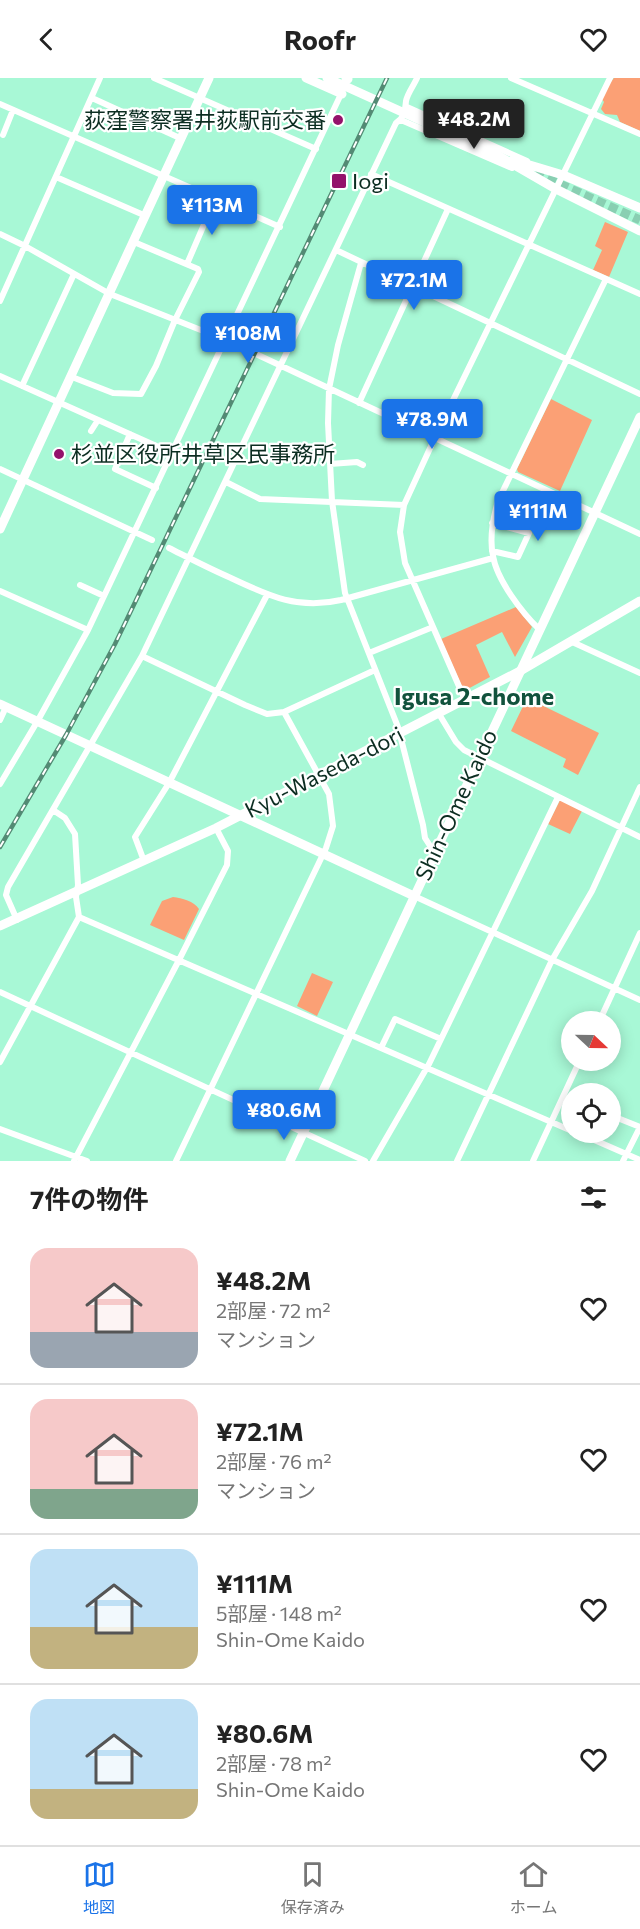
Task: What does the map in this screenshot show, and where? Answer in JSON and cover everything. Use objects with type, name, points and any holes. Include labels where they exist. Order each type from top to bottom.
[{"type":"main road","points":[[0,529],[209,78]]},
{"type":"main road","points":[[306,78],[342,94]]},
{"type":"main road","points":[[327,78],[497,155],[580,202],[640,231]]},
{"type":"main road","points":[[497,155],[563,175],[640,208]]},
{"type":"main road","points":[[580,202],[580,191],[587,186]]},
{"type":"main road","name":"Shin-Ome Kaido","points":[[290,1161],[640,417]]},
{"type":"main road","name":"Kyu-Waseda-dori","points":[[0,926],[240,816],[520,671],[640,601]]},
{"type":"main road","points":[[3,706],[414,896]]},
{"type":"street","points":[[0,301],[100,78]]},
{"type":"street","points":[[154,78],[316,149]]},
{"type":"street","points":[[0,784],[38,722],[88,630],[280,227],[348,78]]},
{"type":"street","points":[[17,920],[6,895],[8,887],[142,656],[370,174],[396,123],[401,120],[407,107],[406,101],[417,78]]},
{"type":"street","points":[[513,78],[640,134]]},
{"type":"street","points":[[465,700],[405,562],[400,526],[404,505],[610,78]]},
{"type":"street","points":[[92,98],[182,139]]},
{"type":"street","points":[[0,104],[280,227]]},
{"type":"street","points":[[407,107],[551,172]]},
{"type":"street","points":[[3,135],[13,110]]},
{"type":"street","points":[[401,120],[546,183]]},
{"type":"street","points":[[370,174],[640,294]]},
{"type":"street","points":[[56,177],[146,216]]},
{"type":"street","points":[[187,264],[215,199]]},
{"type":"street","points":[[359,403],[448,209]]},
{"type":"street","points":[[0,234],[110,294],[226,340],[640,534]]},
{"type":"street","points":[[72,376],[113,393],[141,393],[156,366],[175,320],[199,272],[198,269],[134,242]]},
{"type":"street","points":[[336,250],[640,394]]},
{"type":"street","points":[[362,263],[338,345],[329,388],[332,501],[347,598],[399,732],[425,838],[434,852]]},
{"type":"street","points":[[22,386],[74,274]]},
{"type":"street","points":[[540,630],[532,623],[505,586],[493,554],[492,523],[498,501],[606,279]]},
{"type":"street","points":[[0,376],[172,453]]},
{"type":"street","points":[[91,431],[98,420]]},
{"type":"street","points":[[130,434],[115,470],[156,488]]},
{"type":"street","points":[[330,464],[357,462],[363,465]]},
{"type":"street","points":[[0,469],[152,540]]},
{"type":"street","points":[[226,482],[260,499],[404,505]]},
{"type":"street","points":[[169,548],[267,595],[289,602],[328,603],[413,580],[493,554],[518,557],[529,533],[492,523]]},
{"type":"street","points":[[80,585],[104,596]]},
{"type":"street","points":[[0,591],[88,630]]},
{"type":"street","points":[[144,861],[135,837],[169,783],[267,595]]},
{"type":"street","points":[[369,653],[433,627]]},
{"type":"street","points":[[569,641],[640,673]]},
{"type":"street","points":[[142,656],[262,713],[272,714],[284,712],[375,670]]},
{"type":"street","points":[[0,720],[3,706]]},
{"type":"street","points":[[176,1161],[323,854],[333,826],[329,794],[284,712]]},
{"type":"street","points":[[439,714],[456,742],[464,750],[640,837]]},
{"type":"street","points":[[457,1161],[552,960],[592,891],[640,787]]},
{"type":"street","points":[[373,1161],[441,1039],[558,797]]},
{"type":"street","points":[[0,1062],[79,917],[76,897],[75,834],[65,818],[53,810]]},
{"type":"street","points":[[75,1159],[227,865],[228,851],[216,828]]},
{"type":"street","points":[[414,896],[640,1000]]},
{"type":"street","points":[[79,917],[178,962],[561,1126]]},
{"type":"street","points":[[604,1011],[640,933]]},
{"type":"street","points":[[0,992],[365,1161]]},
{"type":"street","points":[[381,1048],[395,1019],[441,1039]]},
{"type":"street","points":[[533,1161],[561,1102]]},
{"type":"street","points":[[621,1119],[640,1127],[625,1158]]},
{"type":"street","points":[[0,1129],[75,1159],[87,1161]]},
{"type":"street","points":[[597,1143],[625,1158],[640,1160]]},
{"type":"shaded area","points":[[614,78],[640,78],[640,131],[620,122],[617,115],[605,114],[601,109],[604,102],[601,98]]},
{"type":"shaded area","points":[[605,222],[628,232],[609,277],[593,270],[602,250],[595,246]]},
{"type":"shaded area","points":[[551,399],[592,420],[560,491],[518,472],[517,469]]},
{"type":"shaded area","points":[[516,607],[532,627],[515,657],[502,632],[476,645],[490,677],[464,691],[441,639]]},
{"type":"shaded area","points":[[527,698],[599,733],[578,775],[563,767],[566,759],[511,731]]},
{"type":"shaded area","points":[[560,800],[582,811],[570,834],[548,824]]},
{"type":"shaded area","points":[[173,897],[191,902],[199,909],[184,940],[150,925],[162,901]]},
{"type":"shaded area","points":[[312,973],[333,982],[317,1016],[297,1006]]},
{"type":"tunnel","points":[[535,173],[640,220]]},
{"type":"railway","points":[[0,847],[66,735],[115,644],[387,78]]},
{"type":"place","name":"荻窪警察署井荻駅前交番","points":[[338,120]]},
{"type":"place","name":"Iogi","points":[[339,181]]},
{"type":"place","name":"杉並区役所井草区民事務所","points":[[59,454]]},
{"type":"district","name":"Igusa 2-chome","points":[[474,697]]}]
